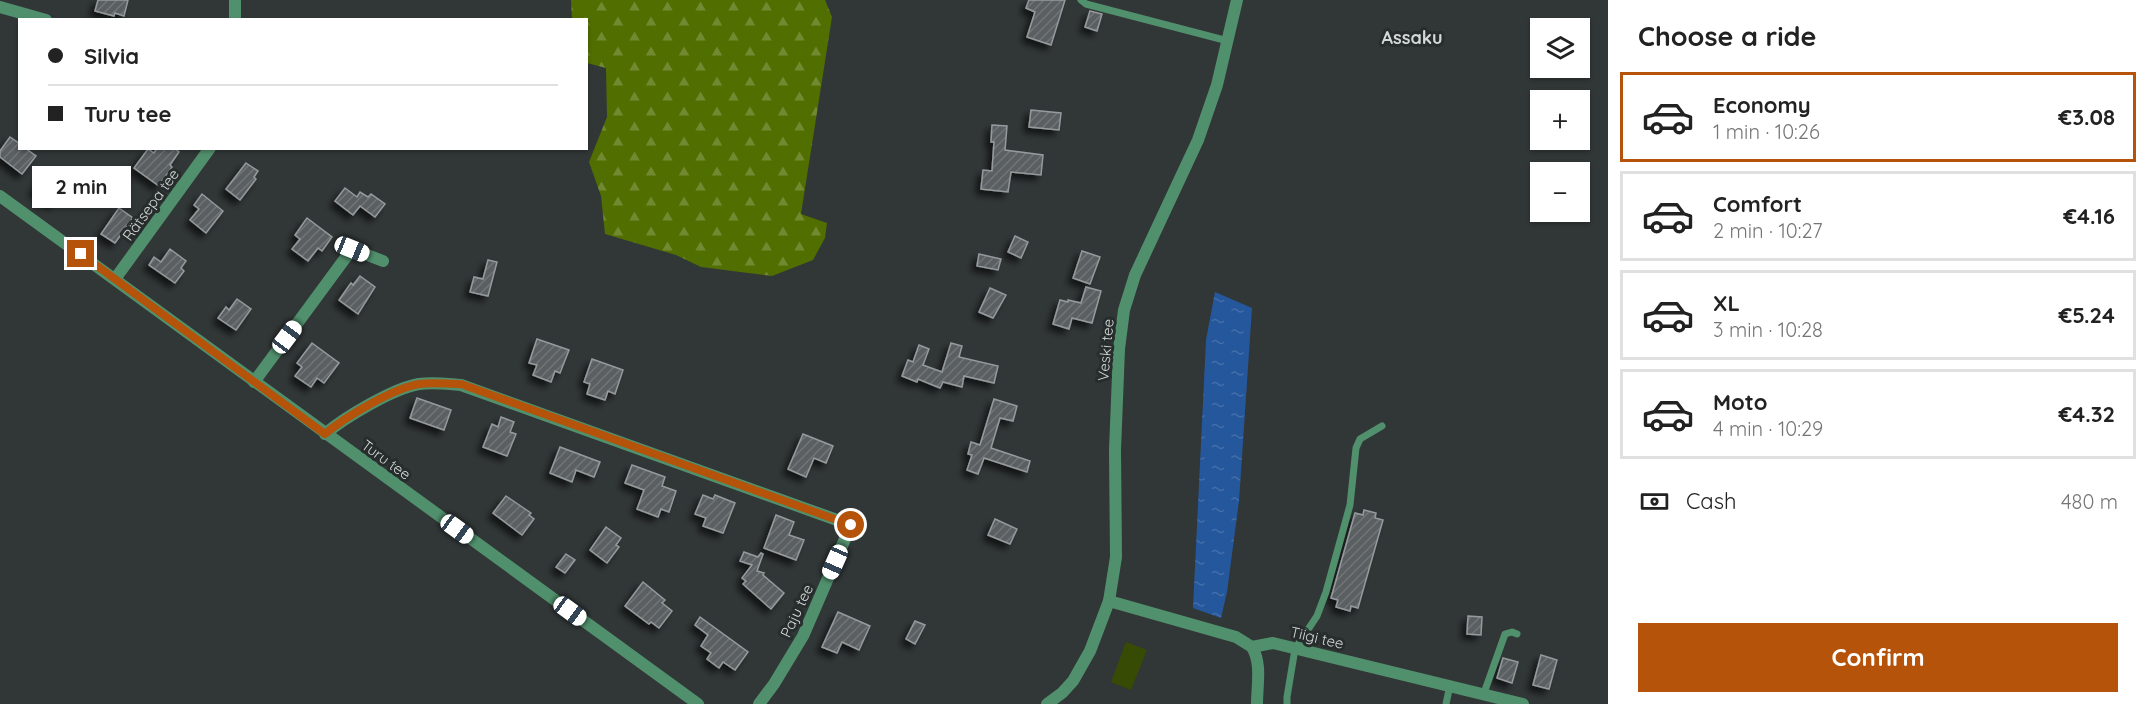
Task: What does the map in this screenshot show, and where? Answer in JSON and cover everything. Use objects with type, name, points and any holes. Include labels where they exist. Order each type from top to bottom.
[{"type":"street","points":[[235,0],[235,18]]},
{"type":"street","name":"Veski tee","points":[[1047,704],[1073,681],[1090,651],[1109,601],[1116,557],[1118,360],[1125,310],[1135,275],[1198,140],[1217,85],[1237,0]]},
{"type":"street","points":[[0,7],[39,18]]},
{"type":"street","name":"Rätsepa tee","points":[[115,279],[209,150]]},
{"type":"street","name":"Turu tee","points":[[0,196],[698,704]]},
{"type":"street","points":[[254,382],[352,249],[383,261]]},
{"type":"street","name":"Paju tee","points":[[325,434],[354,414],[403,389],[417,384],[461,384],[851,525],[803,636],[759,704]]},
{"type":"street","name":"Tiigi tee","points":[[1109,601],[1236,637],[1252,647],[1273,643],[1522,704]]},
{"type":"street","points":[[1252,647],[1257,655],[1257,704]]},
{"type":"lane","points":[[1081,0],[1086,4],[1228,40]]},
{"type":"lane","points":[[1287,704],[1295,649],[1317,616],[1350,506],[1356,448],[1360,439],[1382,426]]},
{"type":"lane","points":[[1484,693],[1505,634],[1512,632],[1517,634]]},
{"type":"lane","points":[[1446,704],[1450,685]]},
{"type":"green space","points":[[571,0],[825,0],[832,17],[801,214],[827,223],[825,238],[813,260],[772,276],[701,267],[676,255],[605,234],[601,196],[589,162],[607,117],[606,68],[588,63],[588,18],[572,18]]},
{"type":"green space","points":[[1126,642],[1147,650],[1131,690],[1111,682]]},
{"type":"water","points":[[1215,292],[1252,308],[1239,501],[1227,592],[1221,618],[1193,608],[1206,340]]},
{"type":"building","points":[[98,0],[128,0],[124,16],[95,11]]},
{"type":"building","points":[[1029,0],[1065,0],[1051,45],[1027,37],[1035,12],[1026,8]]},
{"type":"building","points":[[1090,11],[1102,14],[1097,31],[1085,27]]},
{"type":"building","points":[[1031,110],[1061,113],[1059,130],[1029,127]]},
{"type":"building","points":[[992,125],[1007,126],[1005,150],[1043,155],[1041,175],[1011,172],[1008,192],[981,189],[983,170],[992,171],[994,142],[991,142]]},
{"type":"building","points":[[10,137],[18,143],[18,150],[28,150],[36,156],[22,174],[0,157],[0,151]]},
{"type":"building","points":[[147,150],[154,153],[156,150],[179,152],[159,186],[134,168]]},
{"type":"building","points":[[246,163],[258,171],[254,177],[256,179],[240,200],[226,189]]},
{"type":"building","points":[[44,176],[63,190],[53,204],[34,190]]},
{"type":"building","points":[[345,188],[357,197],[360,192],[368,197],[371,194],[385,204],[375,217],[360,206],[353,215],[335,201]]},
{"type":"building","points":[[202,194],[223,211],[206,233],[190,220],[199,209],[194,205]]},
{"type":"building","points":[[119,208],[133,218],[115,243],[101,234]]},
{"type":"building","points":[[307,218],[332,237],[322,251],[318,248],[308,261],[292,249],[300,239],[295,235]]},
{"type":"building","points":[[1015,236],[1028,242],[1021,258],[1008,252]]},
{"type":"building","points":[[170,249],[186,261],[181,268],[184,271],[175,283],[149,265],[154,257],[161,262]]},
{"type":"building","points":[[1082,251],[1100,257],[1090,284],[1073,278]]},
{"type":"building","points":[[979,254],[1001,259],[998,270],[977,266]]},
{"type":"building","points":[[488,260],[497,262],[488,296],[470,292],[474,277],[483,279]]},
{"type":"building","points":[[360,276],[375,287],[358,314],[339,300],[351,283],[353,285]]},
{"type":"building","points":[[1086,287],[1101,291],[1092,323],[1072,318],[1069,329],[1053,324],[1060,300],[1081,303]]},
{"type":"building","points":[[990,288],[1006,295],[993,318],[979,312]]},
{"type":"building","points":[[237,299],[251,309],[236,330],[218,318],[226,307],[229,310]]},
{"type":"building","points":[[537,339],[569,350],[560,373],[555,371],[551,382],[533,375],[537,365],[529,363]]},
{"type":"building","points":[[312,343],[339,363],[324,383],[317,378],[311,387],[295,376],[302,367],[297,363]]},
{"type":"building","points":[[951,343],[962,346],[959,357],[998,366],[994,383],[964,376],[962,387],[943,382],[940,388],[918,379],[917,382],[902,376],[908,360],[913,362],[919,345],[929,349],[923,365],[942,372]]},
{"type":"building","points":[[592,359],[623,370],[615,394],[608,391],[605,400],[587,394],[590,384],[584,382]]},
{"type":"building","points":[[417,398],[451,410],[444,430],[410,418]]},
{"type":"building","points":[[994,399],[1017,406],[1013,421],[1000,418],[991,448],[1030,461],[1027,472],[984,458],[978,474],[967,470],[972,455],[968,454],[971,442],[980,445]]},
{"type":"building","points":[[501,417],[514,422],[510,432],[516,434],[507,456],[483,447],[492,424],[498,427]]},
{"type":"building","points":[[803,434],[833,446],[826,463],[814,458],[806,477],[788,469]]},
{"type":"building","points":[[560,447],[600,462],[594,477],[576,470],[572,482],[550,473]]},
{"type":"building","points":[[632,465],[665,477],[662,486],[676,491],[669,512],[661,509],[658,517],[637,509],[644,490],[625,483]]},
{"type":"building","points":[[703,495],[713,499],[715,495],[735,503],[723,533],[703,526],[706,518],[695,514]]},
{"type":"building","points":[[506,496],[531,513],[529,515],[534,519],[522,535],[493,513]]},
{"type":"building","points":[[1364,510],[1376,513],[1375,518],[1383,520],[1358,608],[1351,606],[1350,611],[1336,607],[1338,600],[1331,598],[1355,513],[1363,515]]},
{"type":"building","points":[[776,515],[794,522],[789,535],[804,540],[796,560],[764,548]]},
{"type":"building","points":[[995,519],[1017,529],[1010,544],[988,535]]},
{"type":"building","points":[[606,527],[621,538],[616,545],[619,547],[607,563],[590,550]]},
{"type":"building","points":[[744,552],[758,557],[761,553],[763,554],[757,571],[764,573],[763,575],[784,593],[771,609],[743,584],[746,581],[742,578],[752,565],[740,561]]},
{"type":"building","points":[[566,554],[575,560],[565,573],[556,567]]},
{"type":"building","points":[[643,582],[665,600],[662,603],[672,611],[659,628],[651,622],[649,624],[625,606]]},
{"type":"building","points":[[838,612],[870,626],[859,650],[842,642],[837,653],[822,647]]},
{"type":"building","points":[[1468,616],[1482,617],[1481,635],[1467,634]]},
{"type":"building","points":[[700,617],[748,652],[735,670],[723,662],[719,668],[707,659],[711,653],[701,646],[708,635],[695,625]]},
{"type":"building","points":[[915,621],[925,625],[915,644],[906,639]]},
{"type":"building","points":[[1541,655],[1557,660],[1549,689],[1533,685]]},
{"type":"building","points":[[1503,658],[1518,662],[1512,683],[1497,678]]},
{"type":"district","name":"Assaku","points":[[1412,38]]},
{"type":"route","points":[[81,254],[325,434],[354,414],[403,389],[417,384],[461,384],[851,525]]}]
